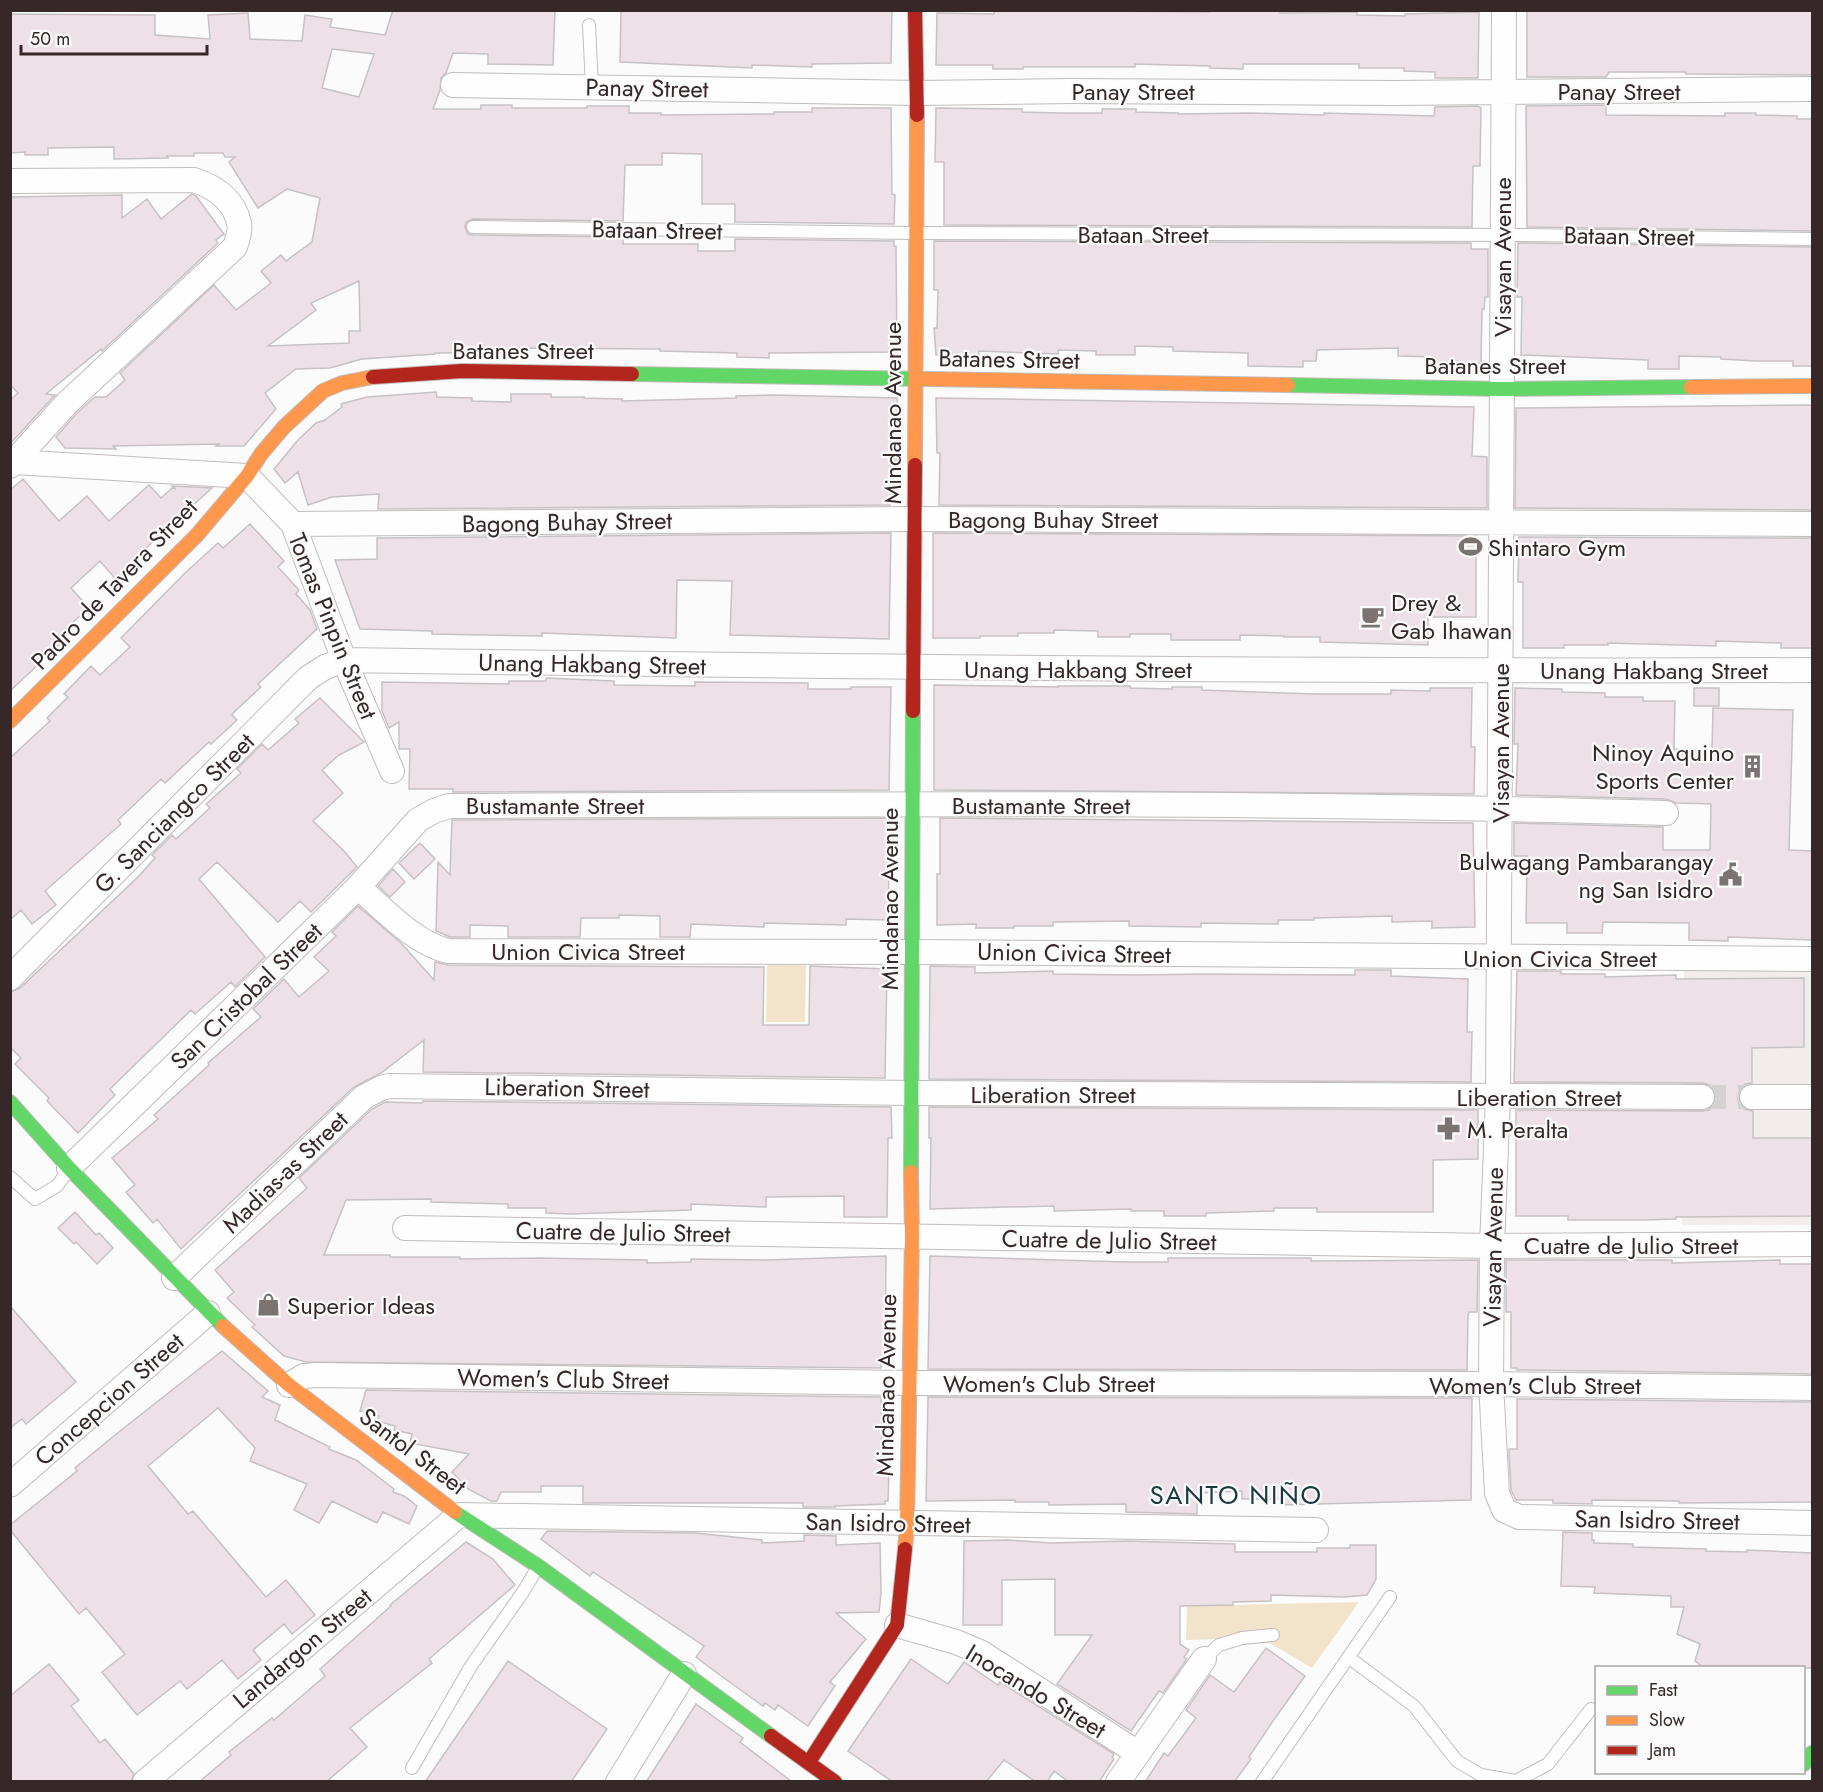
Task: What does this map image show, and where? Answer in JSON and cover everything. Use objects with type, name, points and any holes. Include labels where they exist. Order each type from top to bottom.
[{"type":"street","name":"Mindanao Avenue","points":[[809,1762],[897,1625],[907,1524],[912,1238],[910,1093],[916,380],[915,10]]},
{"type":"street","name":"Visayan Avenue","points":[[1504,10],[1498,1097],[1491,1246],[1491,1384],[1497,1493],[1504,1510]]},
{"type":"street","name":"Panay Street","points":[[453,85],[917,93],[1812,89]]},
{"type":"street","points":[[10,182],[195,180],[223,195],[233,208],[240,225],[235,247],[67,403],[12,464]]},
{"type":"street","name":"Batanes Street","points":[[247,476],[261,454],[284,427],[323,392],[342,383],[364,378],[462,371],[1502,389],[1812,386]]},
{"type":"street","points":[[12,464],[247,476]]},
{"type":"street","name":"Tomas Pinpin Street","points":[[247,476],[292,524],[344,660],[393,771]]},
{"type":"street","name":"Padro de Tavera Street","points":[[10,721],[197,535],[247,476]]},
{"type":"street","name":"Bagong Buhay Street","points":[[292,524],[914,519],[1812,524]]},
{"type":"street","name":"Unang Hakbang Street","points":[[344,660],[913,668],[1812,670]]},
{"type":"street","name":"G. Sanciangco Street","points":[[10,978],[308,678],[325,667],[344,660]]},
{"type":"street","name":"Bustamante Street","points":[[418,820],[449,806],[912,804],[1499,808],[1666,813]]},
{"type":"street","name":"San Cristobal Street","points":[[69,1168],[358,887],[418,820]]},
{"type":"street","name":"Union Civica Street","points":[[358,887],[418,938],[433,947],[448,951],[911,952],[1812,960]]},
{"type":"street","name":"Liberation Street","points":[[405,1086],[910,1093],[1702,1097]]},
{"type":"street","name":"Madias-as Street","points":[[174,1278],[363,1097],[381,1088],[405,1086]]},
{"type":"street","points":[[1752,1097],[1812,1097]]},
{"type":"street","name":"Santol Street","points":[[10,1102],[69,1168],[208,1313],[289,1385],[459,1515],[538,1566],[835,1782]]},
{"type":"street","name":"Cuatre de Julio Street","points":[[405,1228],[1491,1246],[1812,1244]]},
{"type":"street","name":"Concepcion Street","points":[[10,1485],[208,1313]]},
{"type":"street","name":"Women's Club Street","points":[[289,1385],[304,1376],[316,1375],[908,1383],[1491,1384],[1812,1388]]},
{"type":"street","name":"San Isidro Street","points":[[1504,1510],[1519,1517],[1536,1518],[1812,1523]]},
{"type":"street","name":"San Isidro Street","points":[[459,1515],[1316,1530]]},
{"type":"street","name":"Landargon Street","points":[[145,1782],[459,1515]]},
{"type":"street","name":"Inocando Street","points":[[897,1625],[956,1642],[980,1652],[1138,1754]]},
{"type":"street","points":[[1118,1782],[1204,1659]]},
{"type":"street","points":[[618,1782],[684,1674]]},
{"type":"lane","points":[[589,25],[592,87]]},
{"type":"lane","name":"Bataan Street","points":[[473,227],[915,233],[1812,238]]},
{"type":"lane","points":[[10,1177],[35,1199],[57,1186],[69,1168]]},
{"type":"lane","points":[[412,1768],[471,1666],[523,1592],[538,1566]]},
{"type":"lane","points":[[1262,1782],[1390,1597]]},
{"type":"lane","points":[[1204,1659],[1219,1645],[1242,1638],[1273,1635]]},
{"type":"lane","points":[[1348,1657],[1414,1706],[1457,1761],[1481,1775],[1516,1781],[1548,1764],[1591,1709]]},
{"type":"shaded area","points":[[767,965],[806,965],[805,1022],[766,1022]]},
{"type":"shaded area","points":[[1684,968],[1812,968],[1812,1225],[1682,1225]]},
{"type":"shaded area","points":[[1359,1602],[1312,1668],[1261,1638],[1186,1640],[1187,1606]]},
{"type":"building","points":[[393,10],[555,10],[553,65],[488,64],[488,54],[453,53],[446,73],[441,78],[440,90],[433,109],[481,109],[481,105],[512,105],[512,108],[629,106],[629,113],[661,113],[661,115],[774,114],[774,112],[812,112],[812,108],[891,108],[894,224],[735,222],[735,204],[702,204],[702,154],[662,153],[662,165],[625,165],[623,221],[473,219],[466,222],[465,227],[468,234],[473,235],[623,237],[623,244],[698,244],[698,251],[735,251],[735,239],[894,241],[894,246],[896,246],[897,352],[769,353],[769,358],[737,357],[737,353],[660,351],[660,349],[511,348],[511,352],[435,353],[362,359],[330,368],[296,369],[265,393],[276,409],[244,446],[216,446],[219,444],[113,446],[116,449],[65,448],[56,437],[77,413],[95,397],[106,397],[125,380],[120,373],[214,285],[236,310],[271,283],[261,271],[281,255],[286,261],[312,242],[320,198],[287,189],[258,208],[229,162],[235,157],[225,157],[223,153],[194,153],[194,156],[167,156],[168,158],[114,159],[114,147],[48,148],[48,155],[10,153],[10,14],[155,15],[155,35],[210,39],[208,15],[248,13],[250,39],[302,41],[305,15],[332,19],[330,27],[385,35]],"holes":[[[332,49],[374,54],[359,97],[322,88]],[[359,281],[360,331],[349,331],[349,343],[268,346],[316,310],[311,303]]]},
{"type":"building","points":[[621,10],[892,10],[891,63],[812,64],[812,67],[752,65],[752,68],[620,62]]},
{"type":"building","points":[[994,10],[1209,12],[1209,10],[1280,10],[1280,13],[1357,12],[1357,15],[1405,16],[1405,14],[1479,12],[1478,78],[1435,78],[1435,72],[1404,71],[1404,68],[1359,68],[1359,64],[1243,64],[1243,69],[1135,64],[1135,67],[1023,67],[1023,69],[993,69],[993,65],[936,65],[937,13],[994,14]]},
{"type":"building","points":[[1527,10],[1812,10],[1812,75],[1609,72],[1606,77],[1527,77]]},
{"type":"building","points":[[1606,105],[1606,115],[1725,116],[1725,113],[1756,113],[1756,115],[1797,116],[1797,119],[1812,119],[1812,231],[1527,227],[1526,106]]},
{"type":"building","points":[[1478,106],[1481,108],[1480,166],[1473,166],[1472,227],[944,225],[944,162],[935,162],[936,108],[1022,109],[1022,112],[1060,113],[1102,113],[1102,109],[1136,109],[1136,112],[1178,114],[1324,115],[1324,113],[1434,116],[1435,107]]},
{"type":"building","points":[[192,194],[196,196],[224,234],[216,240],[218,243],[102,351],[101,349],[46,394],[55,395],[10,444],[10,400],[18,393],[10,384],[10,197],[122,195],[122,218],[147,199],[161,219]]},
{"type":"building","points":[[934,241],[1471,243],[1471,249],[1488,249],[1488,297],[1485,297],[1484,309],[1482,309],[1481,363],[1435,362],[1435,357],[1398,356],[1398,348],[1317,350],[1316,361],[1303,361],[1303,367],[1248,366],[1248,353],[1173,351],[1173,347],[1135,346],[1135,355],[1096,355],[1096,351],[1058,350],[1058,354],[979,351],[979,356],[936,355],[934,328],[937,328],[938,290],[934,290]]},
{"type":"building","points":[[1518,243],[1812,247],[1812,366],[1793,366],[1793,361],[1679,356],[1679,369],[1648,369],[1648,360],[1521,355],[1522,297],[1517,297]]},
{"type":"building","points":[[436,392],[437,397],[511,402],[511,394],[551,394],[551,397],[622,399],[622,401],[775,395],[897,398],[897,460],[891,460],[890,505],[378,509],[379,494],[332,497],[308,505],[298,472],[285,483],[274,469],[298,440],[316,423],[325,420],[342,407],[341,404],[367,397]]},
{"type":"building","points":[[936,398],[1474,407],[1472,456],[1487,457],[1487,508],[939,505],[940,453],[937,453]]},
{"type":"building","points":[[1812,405],[1812,510],[1515,508],[1516,408]]},
{"type":"building","points":[[23,479],[59,521],[87,496],[109,521],[149,485],[161,498],[172,488],[176,489],[172,486],[212,488],[136,557],[142,564],[119,583],[100,561],[71,588],[89,608],[54,639],[59,645],[10,691],[10,490]]},
{"type":"building","points":[[250,524],[284,561],[278,567],[299,590],[296,594],[310,610],[317,629],[258,684],[261,687],[233,713],[232,715],[237,720],[211,744],[209,742],[165,783],[161,779],[118,820],[121,824],[45,891],[56,905],[32,924],[21,910],[10,920],[10,758],[50,721],[47,718],[68,697],[64,694],[91,666],[100,675],[130,647],[121,638],[186,572],[218,543],[223,548]]},
{"type":"building","points":[[891,533],[889,639],[730,635],[732,581],[677,580],[676,638],[542,633],[542,636],[432,634],[432,631],[360,629],[335,560],[377,559],[377,538]]},
{"type":"building","points":[[933,533],[1476,536],[1476,617],[1428,617],[1428,645],[1320,642],[1320,637],[1240,635],[1240,640],[1171,640],[1171,634],[1098,637],[1098,631],[1054,630],[1054,633],[1018,633],[1018,636],[933,638]]},
{"type":"building","points":[[1519,537],[1812,538],[1812,648],[1781,648],[1781,643],[1716,641],[1716,646],[1608,643],[1608,645],[1564,645],[1564,648],[1523,648],[1523,582],[1518,582]]},
{"type":"building","points":[[546,678],[614,681],[614,685],[695,686],[695,682],[808,683],[808,689],[891,687],[889,790],[453,792],[453,789],[409,789],[410,749],[399,749],[399,722],[389,728],[382,711],[382,682],[509,684],[509,681],[546,681]]},
{"type":"building","points":[[934,685],[1130,686],[1130,688],[1172,689],[1172,687],[1202,687],[1202,690],[1315,694],[1391,694],[1391,690],[1430,691],[1430,688],[1472,688],[1471,747],[1475,747],[1474,794],[934,790]]},
{"type":"building","points":[[1515,688],[1562,689],[1562,692],[1605,693],[1605,697],[1643,697],[1643,701],[1675,701],[1674,749],[1712,750],[1713,708],[1793,710],[1789,850],[1812,851],[1812,940],[1728,937],[1728,941],[1689,940],[1689,923],[1603,922],[1602,933],[1567,933],[1567,923],[1526,923],[1527,856],[1514,856],[1514,823],[1663,827],[1663,850],[1710,850],[1711,804],[1676,803],[1666,799],[1516,795],[1518,744],[1514,744]]},
{"type":"building","points":[[1694,688],[1719,688],[1719,706],[1694,706]]},
{"type":"building","points":[[320,698],[364,742],[339,755],[322,770],[343,793],[313,821],[357,867],[311,912],[300,901],[278,922],[217,862],[199,879],[265,957],[235,987],[231,982],[195,1014],[191,1010],[110,1089],[115,1095],[78,1133],[47,1101],[49,1098],[15,1064],[21,1058],[10,1047],[10,992],[20,988],[137,878],[155,858],[152,855],[172,835],[176,839],[210,808],[206,804],[241,773],[237,769],[262,744],[268,750],[299,723],[295,719]]},
{"type":"building","points":[[890,818],[888,920],[846,919],[846,925],[764,923],[764,927],[691,924],[690,937],[660,937],[660,916],[619,915],[619,918],[581,918],[580,937],[508,937],[508,926],[470,925],[470,937],[450,937],[436,931],[438,862],[450,875],[452,820]]},
{"type":"building","points":[[940,818],[1473,823],[1475,927],[1432,928],[1432,921],[1392,922],[1392,916],[1278,920],[1278,924],[1201,923],[1201,927],[1129,926],[1129,921],[1053,922],[1053,926],[1014,926],[1014,928],[976,928],[976,924],[937,925]]},
{"type":"building","points":[[420,843],[435,859],[414,879],[399,863]]},
{"type":"building","points":[[393,869],[405,882],[390,897],[378,886]]},
{"type":"building","points":[[358,906],[401,943],[434,980],[435,962],[448,965],[764,967],[763,1025],[809,1025],[810,966],[887,969],[885,1078],[423,1072],[424,1040],[381,1073],[354,1087],[181,1249],[157,1219],[153,1223],[126,1192],[135,1185],[112,1158],[158,1119],[154,1115],[209,1065],[208,1063],[261,1017],[253,1009],[284,979],[299,997],[329,971],[314,957],[336,936],[332,932]]},
{"type":"building","points":[[930,966],[975,967],[975,973],[1053,971],[1053,974],[1135,975],[1355,975],[1355,970],[1391,970],[1391,976],[1468,979],[1467,1032],[1472,1032],[1471,1082],[929,1079]]},
{"type":"building","points":[[1517,971],[1605,974],[1605,977],[1676,975],[1676,979],[1804,978],[1804,1047],[1752,1048],[1752,1083],[1745,1084],[1740,1089],[1738,1098],[1739,1104],[1744,1109],[1753,1111],[1753,1138],[1812,1138],[1812,1216],[1568,1220],[1568,1216],[1516,1216],[1516,1110],[1702,1111],[1709,1110],[1714,1105],[1716,1096],[1715,1090],[1710,1085],[1702,1083],[1514,1082]]},
{"type":"building","points":[[423,1101],[891,1107],[892,1138],[888,1138],[887,1217],[844,1217],[844,1196],[766,1197],[766,1207],[691,1204],[691,1210],[570,1214],[546,1213],[546,1208],[508,1208],[508,1204],[431,1202],[431,1199],[346,1200],[324,1255],[460,1257],[460,1259],[647,1260],[647,1263],[691,1262],[691,1259],[765,1260],[886,1256],[885,1360],[881,1360],[881,1368],[306,1362],[284,1356],[252,1327],[255,1325],[227,1298],[234,1292],[215,1270],[307,1188],[299,1178],[372,1109],[385,1102],[422,1103]]},
{"type":"building","points":[[929,1107],[1478,1110],[1478,1159],[1433,1160],[1433,1212],[1317,1212],[1317,1208],[1274,1208],[1274,1211],[1206,1213],[1206,1216],[1164,1216],[1164,1211],[1131,1211],[1131,1209],[1054,1211],[1054,1206],[930,1209]]},
{"type":"building","points":[[75,1212],[96,1235],[99,1233],[113,1248],[97,1264],[76,1242],[74,1244],[58,1228]]},
{"type":"building","points":[[930,1256],[1126,1262],[1168,1262],[1168,1258],[1311,1258],[1311,1261],[1478,1260],[1477,1312],[1469,1312],[1468,1316],[1467,1370],[928,1369]]},
{"type":"building","points":[[1506,1260],[1672,1260],[1672,1263],[1780,1260],[1780,1264],[1812,1264],[1812,1374],[1517,1370],[1517,1368],[1511,1368],[1511,1312],[1506,1312]]},
{"type":"building","points":[[10,1306],[76,1382],[26,1424],[22,1419],[10,1428]]},
{"type":"building","points":[[222,1351],[268,1391],[262,1397],[280,1405],[275,1420],[330,1447],[329,1449],[356,1460],[394,1489],[393,1492],[404,1496],[417,1506],[409,1524],[383,1512],[377,1523],[332,1501],[319,1523],[294,1510],[307,1484],[250,1461],[255,1448],[218,1408],[148,1466],[188,1514],[193,1511],[266,1597],[286,1580],[315,1615],[292,1634],[284,1624],[253,1650],[261,1660],[238,1679],[222,1660],[187,1689],[180,1681],[137,1715],[102,1672],[125,1654],[86,1608],[79,1614],[10,1530],[10,1525],[77,1471],[75,1468],[120,1431]]},
{"type":"building","points":[[366,1390],[881,1397],[884,1467],[889,1467],[888,1501],[885,1501],[885,1504],[835,1507],[803,1507],[803,1503],[583,1503],[583,1486],[541,1486],[541,1492],[501,1492],[497,1501],[491,1501],[468,1489],[452,1472],[469,1454],[410,1443],[412,1434],[394,1430],[395,1426],[377,1421],[379,1416],[360,1411]]},
{"type":"building","points":[[928,1397],[1472,1398],[1471,1500],[1280,1505],[1280,1499],[1242,1499],[1242,1491],[1197,1493],[1197,1514],[1126,1512],[1126,1504],[1049,1505],[1049,1502],[1015,1502],[1015,1500],[926,1501]]},
{"type":"building","points":[[1517,1399],[1812,1402],[1812,1502],[1679,1503],[1679,1501],[1592,1500],[1592,1504],[1553,1503],[1553,1500],[1516,1500],[1511,1490],[1509,1449],[1517,1449]]},
{"type":"building","points":[[547,1531],[695,1533],[762,1540],[762,1543],[804,1541],[804,1535],[836,1536],[836,1545],[880,1543],[879,1612],[836,1613],[866,1639],[830,1682],[835,1686],[808,1726],[778,1705],[775,1710],[765,1703],[763,1706],[717,1673],[696,1657],[704,1646],[593,1572],[590,1576],[541,1539]]},
{"type":"building","points":[[1563,1532],[1592,1533],[1594,1543],[1633,1544],[1633,1547],[1812,1553],[1812,1668],[1805,1668],[1805,1666],[1701,1666],[1695,1661],[1700,1644],[1677,1634],[1684,1607],[1671,1607],[1671,1596],[1594,1593],[1595,1587],[1561,1586]]},
{"type":"building","points":[[1008,1540],[1051,1543],[1126,1541],[1235,1544],[1235,1552],[1317,1552],[1317,1548],[1376,1545],[1376,1579],[1367,1595],[1345,1597],[1271,1595],[1271,1601],[1233,1602],[1233,1605],[1180,1606],[1180,1644],[1189,1650],[1184,1657],[1187,1659],[1163,1693],[1159,1691],[1131,1731],[1057,1684],[1092,1635],[1055,1635],[1055,1579],[1002,1580],[1002,1625],[963,1625],[964,1541]]},
{"type":"building","points":[[466,1542],[493,1559],[515,1585],[429,1659],[432,1663],[350,1728],[367,1747],[326,1782],[199,1782],[231,1755],[229,1752],[272,1718],[274,1720],[325,1676],[320,1669],[390,1605]]},
{"type":"building","points":[[1266,1648],[1305,1676],[1234,1782],[1145,1782],[1164,1753],[1168,1756],[1196,1718],[1186,1710],[1210,1675],[1234,1692]]},
{"type":"building","points":[[911,1659],[948,1684],[964,1662],[998,1685],[1000,1682],[1114,1754],[1112,1757],[1114,1759],[1099,1782],[1069,1782],[1054,1771],[1047,1782],[1036,1782],[1004,1760],[986,1782],[893,1782],[848,1751]]},
{"type":"building","points":[[508,1661],[607,1729],[571,1782],[425,1782]]},
{"type":"building","points":[[49,1664],[79,1700],[71,1706],[100,1743],[105,1739],[134,1774],[131,1782],[10,1782],[10,1696]]},
{"type":"building","points":[[696,1704],[743,1738],[740,1742],[792,1782],[646,1782]]},
{"type":"tunnel","points":[[1702,1097],[1752,1097]]},
{"type":"traffic: fast","points":[[632,374],[926,379]]},
{"type":"traffic: fast","points":[[1288,385],[1502,389],[1691,387]]},
{"type":"traffic: fast","points":[[911,1172],[913,711]]},
{"type":"traffic: fast","points":[[10,1102],[69,1168],[223,1326]]},
{"type":"traffic: fast","points":[[455,1512],[538,1566],[771,1736]]},
{"type":"traffic: fast","points":[[1805,1763],[1812,1753]]},
{"type":"traffic: slow","points":[[915,465],[917,115]]},
{"type":"traffic: slow","points":[[10,721],[197,535],[247,476],[261,454],[284,427],[323,391],[342,383],[373,377]]},
{"type":"traffic: slow","points":[[926,379],[1288,385]]},
{"type":"traffic: slow","points":[[1691,387],[1812,386]]},
{"type":"traffic: slow","points":[[905,1549],[912,1237],[911,1172]]},
{"type":"traffic: slow","points":[[223,1326],[289,1385],[455,1512]]},
{"type":"traffic: jam","points":[[915,10],[917,115]]},
{"type":"traffic: jam","points":[[373,377],[462,371],[632,374]]},
{"type":"traffic: jam","points":[[913,711],[915,465]]},
{"type":"traffic: jam","points":[[809,1762],[897,1625],[905,1549]]},
{"type":"traffic: jam","points":[[771,1736],[835,1782]]},
{"type":"place","name":"Shintaro Gym","points":[[1470,547]]},
{"type":"place","name":"Drey & Gab Ihawan","points":[[1373,616]]},
{"type":"place","name":"Ninoy Aquino Sports Center","points":[[1752,766]]},
{"type":"place","name":"Bulwagang Pambarangay ng San Isidro","points":[[1731,875]]},
{"type":"place","name":"M. Peralta","points":[[1449,1129]]},
{"type":"place","name":"Superior Ideas","points":[[269,1305]]},
{"type":"district","name":"SANTO NIÑO","points":[[1236,1495]]}]
